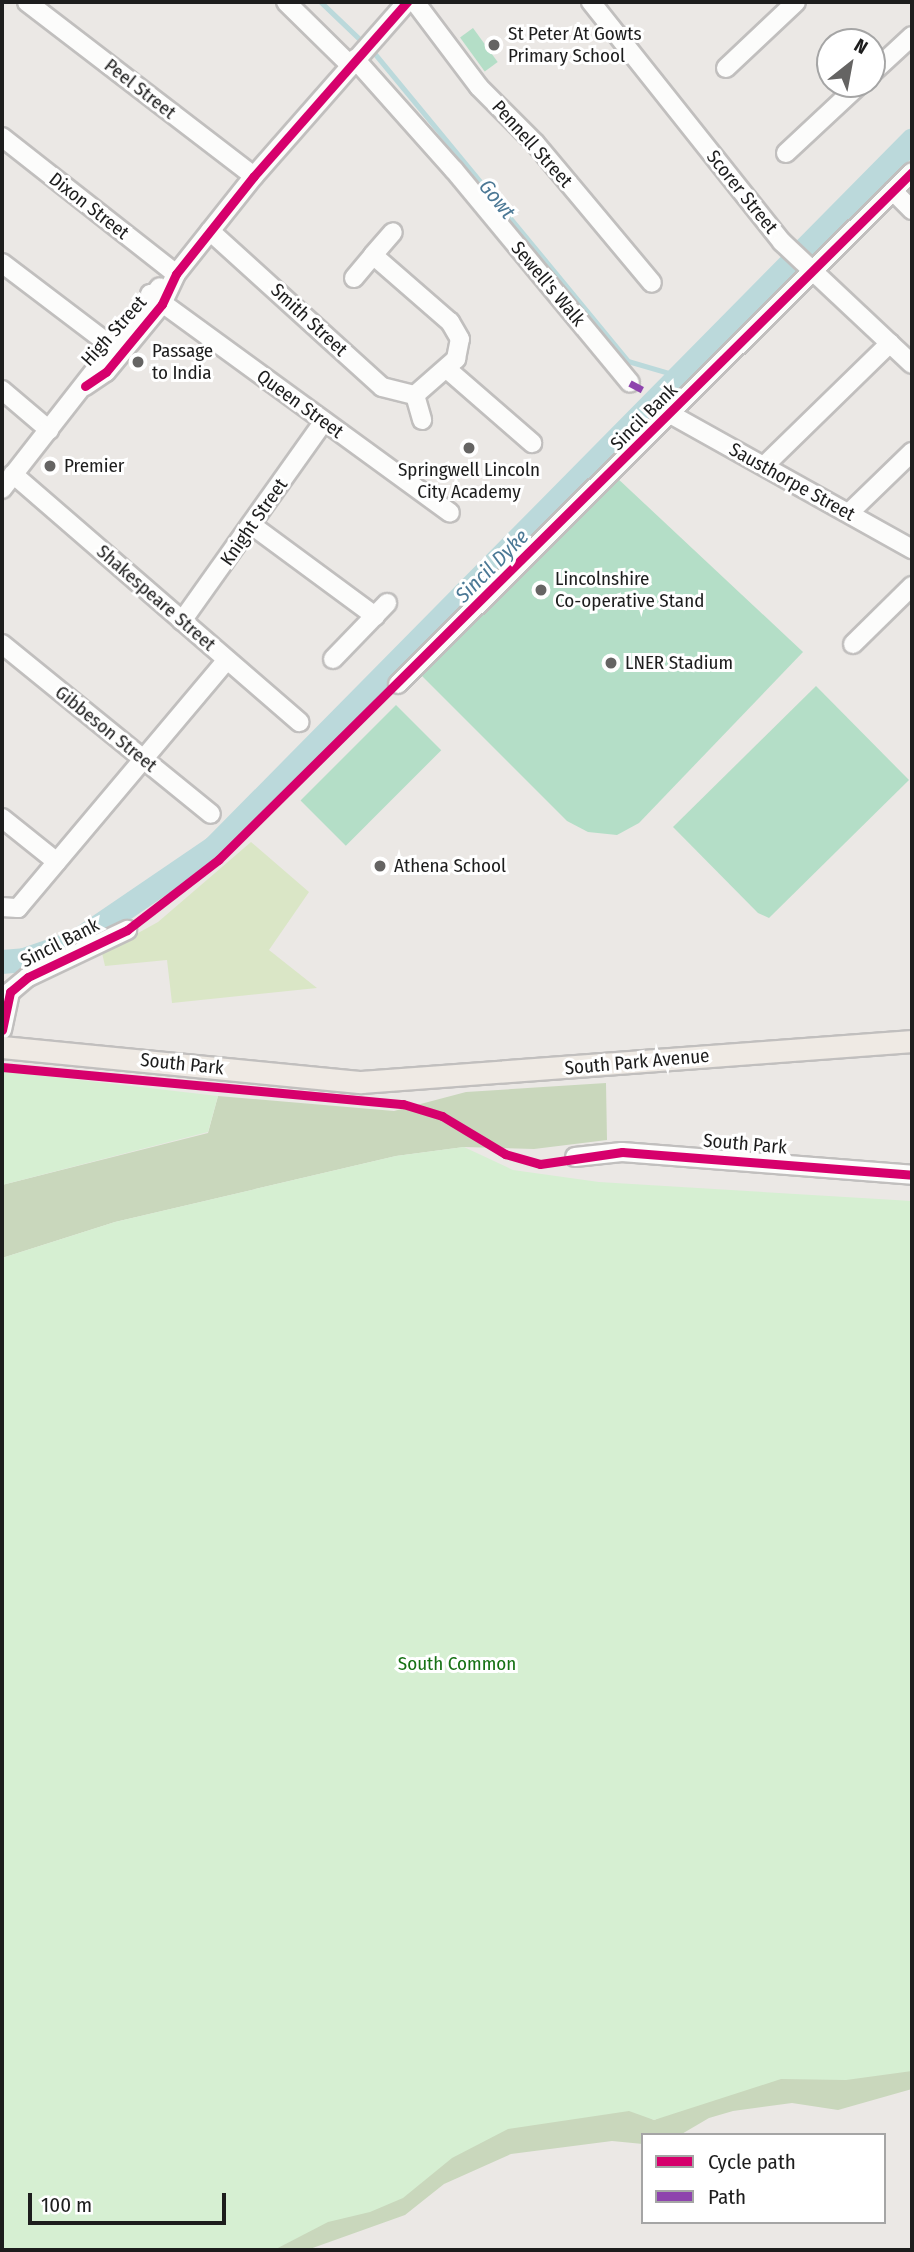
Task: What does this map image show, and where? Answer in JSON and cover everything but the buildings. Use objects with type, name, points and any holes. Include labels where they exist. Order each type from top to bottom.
[{"type":"main road","name":"South Park Avenue","points":[[361,1082],[912,1041]]},
{"type":"main road","name":"South Park","points":[[2,1047],[361,1082]]},
{"type":"street","name":"Peel Street","points":[[27,2],[254,176]]},
{"type":"street","name":"Sewell's Walk","points":[[286,2],[355,60],[436,149],[630,383]]},
{"type":"street","name":"High Street","points":[[85,386],[106,372],[156,299],[254,176],[407,2]]},
{"type":"street","name":"Pennell Street","points":[[415,2],[479,87],[535,144],[652,283]]},
{"type":"street","name":"Scorer Street","points":[[591,2],[782,242],[912,364]]},
{"type":"street","points":[[726,68],[796,2]]},
{"type":"street","points":[[886,60],[912,36]]},
{"type":"street","points":[[786,153],[845,98]]},
{"type":"street","name":"Dixon Street","points":[[2,137],[176,274]]},
{"type":"street","name":"Sincil Bank","points":[[398,684],[672,415],[808,268],[912,172]]},
{"type":"street","points":[[893,191],[912,210]]},
{"type":"street","name":"Smith Street","points":[[209,232],[382,387],[415,395]]},
{"type":"street","points":[[354,278],[393,232]]},
{"type":"street","points":[[373,255],[457,330],[456,359],[415,395],[422,419]]},
{"type":"street","points":[[2,262],[110,345]]},
{"type":"street","name":"High Street","points":[[85,386],[110,345],[156,299]]},
{"type":"street","name":"Queen Street","points":[[156,299],[450,513]]},
{"type":"street","points":[[764,466],[890,344]]},
{"type":"street","points":[[447,369],[532,443]]},
{"type":"street","points":[[8,482],[85,386]]},
{"type":"street","points":[[2,390],[49,430]]},
{"type":"street","name":"Sausthorpe Street","points":[[672,415],[912,549]]},
{"type":"street","name":"Knight Street","points":[[182,621],[253,526],[324,421]]},
{"type":"street","points":[[849,513],[912,452]]},
{"type":"street","name":"Shakespeare Street","points":[[8,482],[182,621],[299,722]]},
{"type":"street","points":[[253,526],[381,609],[333,659]]},
{"type":"street","points":[[853,644],[912,586]]},
{"type":"street","name":"Gibbeson Street","points":[[2,644],[211,814]]},
{"type":"street","points":[[10,907],[57,862],[227,660]]},
{"type":"street","points":[[2,818],[57,862]]},
{"type":"street","name":"Sincil Bank","points":[[2,1030],[10,992],[28,977],[127,930]]},
{"type":"street","name":"South Park","points":[[575,1157],[622,1152],[912,1175]]},
{"type":"green space","points":[[473,28],[498,62],[485,71],[460,37]]},
{"type":"green space","name":"LNER Stadium","points":[[615,476],[803,652],[639,823],[617,835],[588,832],[567,821],[419,673]]},
{"type":"green space","points":[[816,686],[909,780],[769,918],[758,913],[673,827]]},
{"type":"green space","points":[[396,705],[441,750],[346,846],[301,800]]},
{"type":"green space","points":[[251,842],[309,892],[269,950],[317,988],[172,1003],[167,960],[105,966],[102,953],[158,922]]},
{"type":"green space","points":[[2,1071],[218,1096],[208,1132],[2,1185]]},
{"type":"green space","points":[[606,1083],[607,1140],[534,1149],[464,1147],[396,1156],[115,1222],[2,1258],[2,1185],[208,1133],[218,1096],[394,1111],[466,1092]]},
{"type":"green space","name":"South Common","points":[[464,1147],[513,1170],[599,1182],[912,1201],[912,2071],[846,2080],[781,2079],[654,2120],[629,2111],[508,2129],[452,2158],[403,2198],[370,2212],[328,2222],[274,2250],[2,2250],[2,1258],[115,1222],[396,1156]]},
{"type":"green space","points":[[912,2008],[912,2089],[838,2110],[792,2103],[733,2111],[709,2118],[683,2133],[641,2133],[641,2144],[612,2141],[511,2154],[444,2184],[405,2215],[307,2250],[267,2250],[571,2075],[654,2120]]},
{"type":"waterway","name":"Gowt","points":[[321,2],[366,45]]},
{"type":"waterway","name":"Gowt","points":[[372,50],[628,361],[683,377]]},
{"type":"waterway","name":"Sincil Dyke","points":[[2,962],[24,960],[76,942],[214,848],[912,141]]},
{"type":"marked path","points":[[630,383],[645,391]]},
{"type":"cycle path","points":[[85,386],[106,372],[162,304],[176,274],[254,176],[407,2]]},
{"type":"cycle path","points":[[2,1030],[10,992],[28,977],[127,930],[218,860],[912,172]]},
{"type":"cycle path","points":[[2,1067],[403,1104],[442,1116],[505,1154],[540,1164],[622,1152],[912,1175]]},
{"type":"place","name":"St Peter At Gowts Primary School","points":[[494,45]]},
{"type":"place","name":"Passage to India","points":[[138,362]]},
{"type":"place","name":"Springwell Lincoln City Academy","points":[[469,448]]},
{"type":"place","name":"Premier","points":[[50,466]]},
{"type":"place","name":"Lincolnshire Co-operative Stand","points":[[541,590]]},
{"type":"place","name":"LNER Stadium","points":[[611,663]]},
{"type":"place","name":"Athena School","points":[[380,866]]}]
